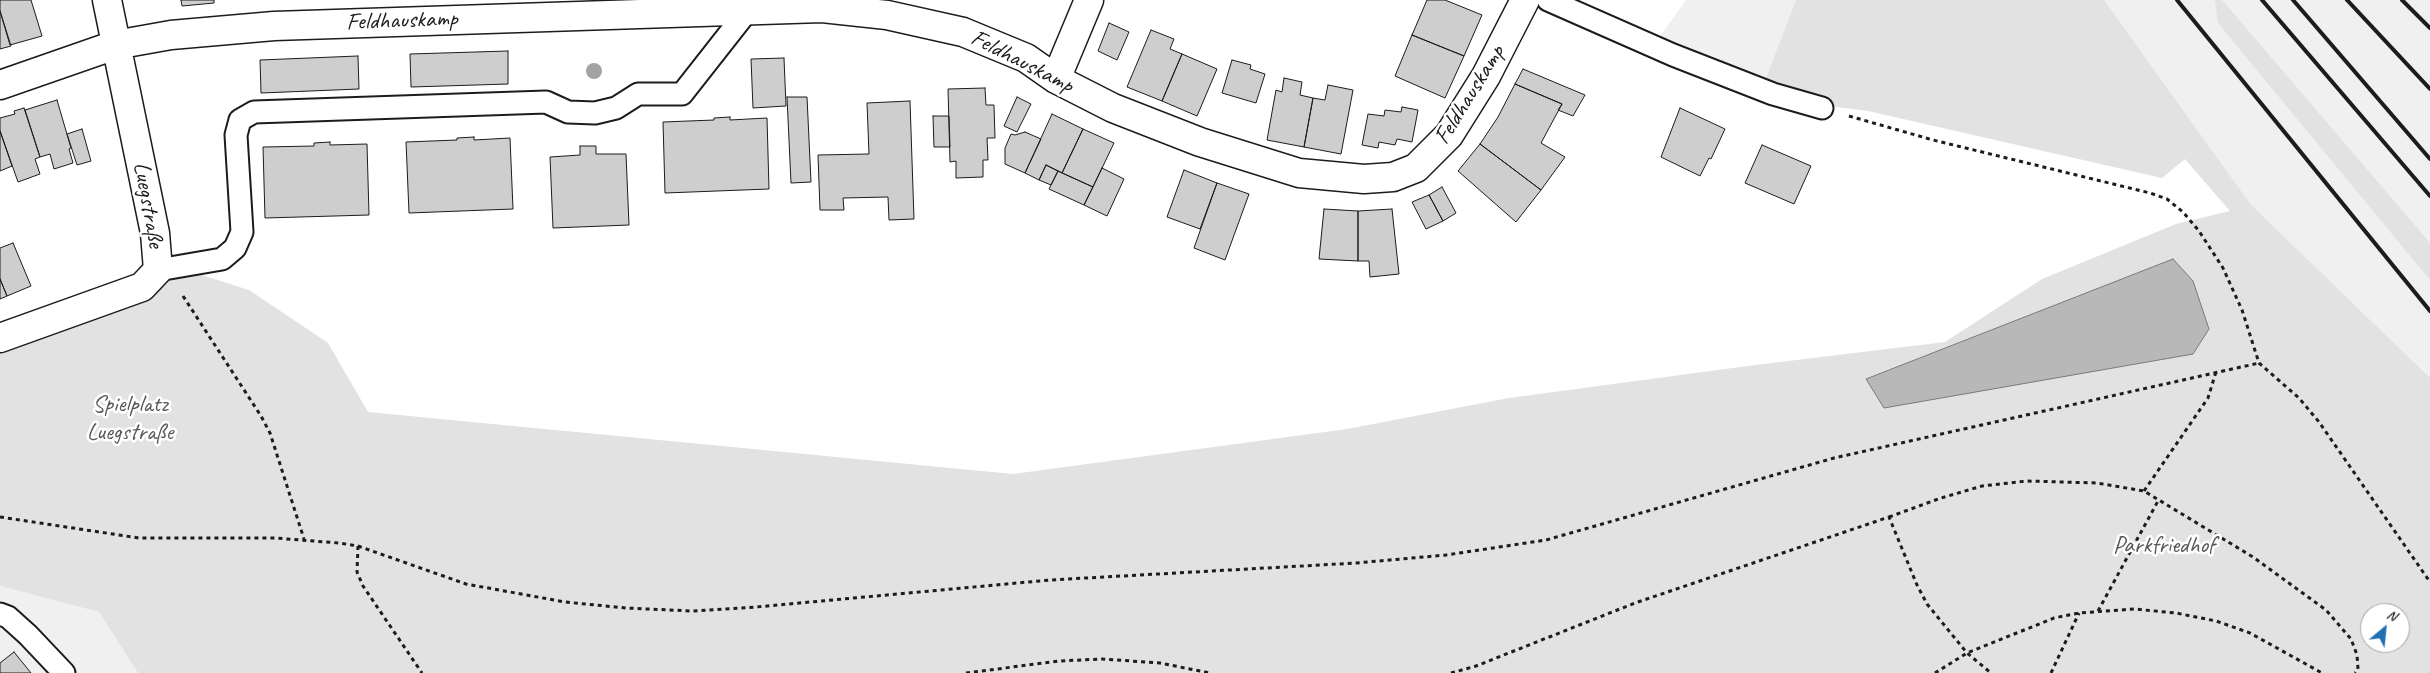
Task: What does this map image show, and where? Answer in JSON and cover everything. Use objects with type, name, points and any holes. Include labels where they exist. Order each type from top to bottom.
[{"type":"street","name":"Luegstraße","points":[[0,338],[142,287],[158,270],[155,233],[106,0]]},
{"type":"street","points":[[1056,79],[1089,0]]},
{"type":"street","name":"Feldhauskamp","points":[[0,85],[115,45],[171,35],[274,26],[822,8],[887,15],[963,32],[1026,58],[1056,79],[1113,108],[1200,142],[1299,173],[1364,179],[1393,177],[1416,168],[1449,135],[1486,76],[1525,0]]},
{"type":"lane","points":[[1548,0],[1682,59],[1773,94],[1822,108]]},
{"type":"lane","points":[[158,270],[222,259],[235,248],[242,232],[236,135],[240,120],[254,112],[546,102],[568,112],[595,113],[616,108],[638,94],[682,94],[748,10]]},
{"type":"lane","points":[[0,614],[8,617],[28,635],[64,673]]},
{"type":"path","points":[[1822,108],[1933,140],[2118,184],[2167,200],[2183,212],[2199,230],[2222,268],[2242,310],[2259,363],[2292,391],[2319,422],[2430,582]]},
{"type":"path","points":[[158,270],[180,291],[262,416],[270,433],[304,539]]},
{"type":"path","points":[[0,517],[139,538],[304,539],[358,546],[458,581],[504,592],[565,602],[626,608],[692,610],[756,607],[1050,580],[1356,563],[1446,555],[1546,540],[1834,458],[2259,363]]},
{"type":"path","points":[[2144,492],[2208,398],[2216,372]]},
{"type":"path","points":[[1450,673],[1476,666],[1635,603],[1941,498],[1982,486],[2027,481],[2089,482],[2120,485],[2144,492],[2253,557],[2326,610],[2351,639],[2358,669],[2355,673]]},
{"type":"path","points":[[2098,611],[2158,501]]},
{"type":"path","points":[[1889,516],[1917,585],[1927,604],[1967,653],[1991,673]]},
{"type":"path","points":[[358,546],[357,572],[363,586],[422,673]]},
{"type":"path","points":[[1935,673],[1967,653],[2054,618],[2079,613],[2134,609],[2168,612],[2216,621],[2250,633],[2322,673]]},
{"type":"path","points":[[2051,673],[2079,613]]},
{"type":"path","points":[[966,673],[1059,661],[1102,659],[1160,663],[1210,673]]},
{"type":"shaded area","points":[[1686,0],[1796,0],[1764,83],[1656,42]]},
{"type":"shaded area","points":[[2063,0],[2430,0],[2430,459],[2230,211],[2185,159]]},
{"type":"shaded area","points":[[2173,259],[2193,281],[2209,329],[2193,354],[1884,408],[1866,379]]},
{"type":"shaded area","points":[[0,586],[99,612],[138,673],[0,673]]},
{"type":"green space","points":[[1796,0],[2104,0],[2251,205],[2430,378],[2430,673],[138,673],[99,612],[0,586],[0,344],[144,293],[189,271],[249,290],[328,343],[368,412],[1013,474],[1347,429],[1509,398],[1945,342],[2042,279],[2176,224],[2230,211],[2185,159],[2162,178],[1868,111],[1821,105],[1764,83]]},
{"type":"green space","points":[[2215,0],[2222,0],[2430,243],[2430,280],[2218,23]]},
{"type":"building","points":[[0,0],[31,0],[42,36],[10,45],[0,11]]},
{"type":"building","points":[[181,0],[214,0],[214,3],[182,6]]},
{"type":"building","points":[[1427,0],[1445,0],[1482,15],[1464,56],[1412,35]]},
{"type":"building","points":[[0,11],[11,46],[0,49]]},
{"type":"building","points":[[1109,23],[1129,32],[1117,60],[1098,51]]},
{"type":"building","points":[[1151,30],[1174,39],[1170,49],[1182,54],[1162,101],[1127,87]]},
{"type":"building","points":[[1412,35],[1464,56],[1445,98],[1395,76]]},
{"type":"building","points":[[508,51],[508,84],[411,87],[410,54]]},
{"type":"building","points":[[1182,54],[1217,69],[1197,116],[1162,101]]},
{"type":"building","points":[[358,56],[359,89],[261,93],[260,60]]},
{"type":"building","points":[[784,58],[786,106],[753,108],[751,59]]},
{"type":"building","points":[[1232,60],[1251,65],[1250,69],[1265,74],[1256,103],[1222,93]]},
{"type":"building","points":[[1523,69],[1585,95],[1573,116],[1558,110],[1562,104],[1515,84]]},
{"type":"building","points":[[1284,78],[1302,82],[1300,95],[1313,98],[1304,147],[1267,140],[1276,90],[1282,92]]},
{"type":"building","points":[[1515,84],[1562,104],[1541,143],[1565,157],[1541,190],[1480,144],[1498,117]]},
{"type":"building","points":[[1328,85],[1353,90],[1341,154],[1304,147],[1313,98],[1325,100]]},
{"type":"building","points":[[985,88],[986,105],[994,105],[995,138],[987,138],[988,160],[983,160],[983,177],[956,178],[956,161],[950,162],[948,89]]},
{"type":"building","points":[[787,97],[807,97],[811,182],[791,183]]},
{"type":"building","points":[[1017,97],[1031,104],[1017,132],[1004,126]]},
{"type":"building","points":[[57,100],[71,148],[69,149],[73,163],[54,169],[50,154],[40,157],[25,110]]},
{"type":"building","points":[[910,101],[914,219],[889,220],[888,197],[843,198],[844,210],[820,210],[818,155],[869,154],[867,103]]},
{"type":"building","points":[[1402,107],[1418,110],[1412,142],[1397,139],[1395,145],[1379,142],[1378,148],[1362,145],[1368,114],[1384,116],[1385,110],[1401,112]]},
{"type":"building","points":[[24,108],[40,157],[35,159],[40,174],[18,182],[0,131],[0,118],[15,114],[14,111]]},
{"type":"building","points":[[1680,108],[1725,129],[1711,159],[1709,158],[1700,176],[1661,157]]},
{"type":"building","points":[[1052,114],[1083,129],[1062,173],[1046,165],[1039,180],[1025,173]]},
{"type":"building","points":[[933,116],[949,116],[950,147],[934,147]]},
{"type":"building","points":[[730,117],[730,120],[767,118],[769,189],[665,193],[663,122],[714,120],[714,118]]},
{"type":"building","points":[[82,129],[91,161],[77,165],[67,134]]},
{"type":"building","points":[[1083,129],[1114,143],[1093,187],[1062,173]]},
{"type":"building","points":[[0,131],[12,166],[0,171]]},
{"type":"building","points":[[1025,132],[1041,139],[1025,173],[1005,164],[1005,148],[1011,134],[1015,135]]},
{"type":"building","points":[[474,137],[474,140],[510,138],[513,209],[409,213],[406,142],[457,140],[457,138]]},
{"type":"building","points":[[330,142],[330,145],[367,144],[369,215],[265,218],[263,147],[314,146],[314,143]]},
{"type":"building","points":[[1480,144],[1541,190],[1516,222],[1458,171]]},
{"type":"building","points":[[1762,145],[1811,166],[1794,204],[1745,183]]},
{"type":"building","points":[[580,146],[596,146],[596,154],[626,154],[629,225],[553,228],[550,157],[580,155]]},
{"type":"building","points":[[1046,165],[1058,171],[1051,185],[1039,180]]},
{"type":"building","points":[[1102,168],[1124,179],[1107,216],[1084,205]]},
{"type":"building","points":[[1184,170],[1217,183],[1200,229],[1167,217]]},
{"type":"building","points":[[1058,171],[1093,187],[1084,205],[1049,189]]},
{"type":"building","points":[[1217,183],[1249,194],[1225,260],[1194,248]]},
{"type":"building","points":[[1442,187],[1456,213],[1443,221],[1429,195]]},
{"type":"building","points":[[1429,195],[1443,221],[1426,229],[1412,202]]},
{"type":"building","points":[[1324,209],[1358,211],[1358,261],[1319,259]]},
{"type":"building","points":[[1392,209],[1399,274],[1370,277],[1369,261],[1358,261],[1358,211]]},
{"type":"building","points":[[13,243],[31,286],[7,296],[0,279],[0,248]]},
{"type":"building","points":[[0,279],[7,296],[0,299]]},
{"type":"building","points":[[14,652],[31,673],[0,673],[0,663]]},
{"type":"railway","points":[[2177,0],[2430,311]]},
{"type":"railway","points":[[2262,0],[2430,196]]},
{"type":"railway","points":[[2293,0],[2430,159]]},
{"type":"railway","points":[[2347,0],[2430,89]]},
{"type":"railway","points":[[2402,0],[2430,28]]},
{"type":"park label","name":"Spielplatz Luegstraße","points":[[130,419]]},
{"type":"park label","name":"Parkfriedhof","points":[[2164,546]]}]
